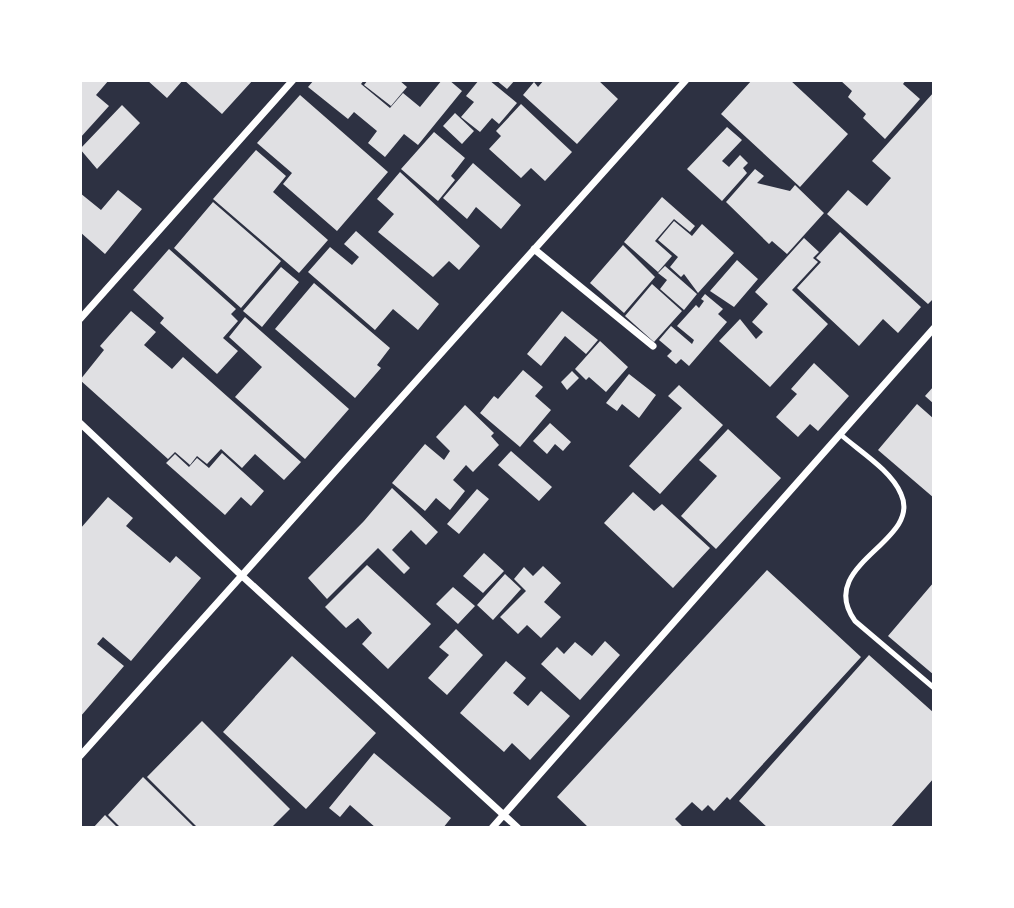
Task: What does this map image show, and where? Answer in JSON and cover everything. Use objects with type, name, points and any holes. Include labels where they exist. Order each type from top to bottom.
[{"type":"street","points":[[80,318],[293,80]]},
{"type":"street","points":[[80,756],[240,574],[686,80]]},
{"type":"street","points":[[534,249],[653,346]]},
{"type":"street","points":[[492,828],[933,328]]},
{"type":"street","points":[[80,423],[240,574],[518,828]]},
{"type":"lane","points":[[840,434],[894,483],[902,496],[904,512],[896,527],[851,576],[844,591],[845,607],[855,621],[933,688]]},
{"type":"building","points":[[80,80],[109,80],[96,95],[109,106],[80,138]]},
{"type":"building","points":[[147,80],[183,80],[167,98]]},
{"type":"building","points":[[184,80],[253,80],[222,114]]},
{"type":"building","points":[[314,80],[364,80],[361,84],[390,108],[403,93],[420,107],[442,80],[449,80],[462,91],[418,145],[404,134],[385,157],[368,143],[377,131],[354,112],[348,119],[308,87]]},
{"type":"building","points":[[368,80],[399,80],[407,87],[391,106],[364,85]]},
{"type":"building","points":[[479,80],[489,80],[517,103],[499,124],[492,118],[480,132],[461,117],[474,102],[466,96]]},
{"type":"building","points":[[496,80],[515,80],[507,89]]},
{"type":"building","points":[[544,80],[598,80],[618,99],[577,144],[523,95],[534,82],[538,87]]},
{"type":"building","points":[[752,80],[790,80],[848,134],[800,187],[721,114]]},
{"type":"building","points":[[840,80],[906,80],[903,84],[920,99],[885,139],[863,118],[866,114],[848,97],[852,91]]},
{"type":"building","points":[[934,92],[934,298],[928,304],[827,214],[848,190],[867,206],[891,178],[872,161]]},
{"type":"building","points":[[300,95],[388,172],[337,231],[283,184],[292,173],[257,143]]},
{"type":"building","points":[[521,104],[572,152],[545,181],[531,168],[521,178],[489,149],[501,136],[496,131]]},
{"type":"building","points":[[122,105],[140,123],[97,169],[80,149]]},
{"type":"building","points":[[455,113],[474,131],[462,144],[443,126]]},
{"type":"building","points":[[727,127],[742,140],[722,161],[729,167],[740,155],[748,163],[743,168],[747,173],[722,201],[687,169]]},
{"type":"building","points":[[434,132],[465,158],[451,176],[455,180],[438,201],[401,169]]},
{"type":"building","points":[[256,150],[286,176],[273,192],[328,240],[299,273],[213,199]]},
{"type":"building","points":[[473,163],[521,205],[501,229],[476,207],[467,219],[443,198]]},
{"type":"building","points":[[755,169],[764,176],[757,183],[790,191],[795,185],[824,213],[787,254],[772,241],[769,244],[726,202]]},
{"type":"building","points":[[400,172],[480,246],[459,270],[449,261],[433,277],[378,232],[394,214],[377,199]]},
{"type":"building","points":[[118,190],[142,209],[105,254],[80,232],[80,193],[101,210]]},
{"type":"building","points":[[662,197],[695,226],[690,232],[674,219],[655,241],[672,256],[658,272],[624,242]]},
{"type":"building","points":[[213,202],[281,261],[241,308],[174,248]]},
{"type":"building","points":[[674,221],[692,236],[702,224],[734,253],[698,293],[684,274],[681,277],[670,267],[678,257],[658,240]]},
{"type":"building","points":[[356,231],[439,304],[418,330],[393,309],[375,330],[308,272],[330,247],[352,265],[359,257],[344,244]]},
{"type":"building","points":[[840,232],[921,307],[898,333],[883,319],[859,346],[797,288],[821,262],[816,258]]},
{"type":"building","points":[[804,238],[819,252],[813,258],[818,262],[792,290],[828,324],[770,387],[719,341],[740,319],[756,339],[763,332],[752,322],[768,304],[755,292]]},
{"type":"building","points":[[623,245],[655,277],[624,313],[590,283]]},
{"type":"building","points":[[169,249],[236,309],[231,314],[238,321],[223,338],[238,351],[217,374],[160,323],[164,318],[133,290]]},
{"type":"building","points":[[737,260],[758,279],[734,307],[710,291]]},
{"type":"building","points":[[665,266],[697,294],[684,310],[660,289],[667,280],[658,273]]},
{"type":"building","points":[[281,267],[299,282],[262,327],[243,311]]},
{"type":"building","points":[[314,283],[390,348],[377,365],[381,368],[355,398],[275,329]]},
{"type":"building","points":[[652,284],[682,311],[654,342],[625,316]]},
{"type":"building","points":[[705,294],[723,309],[718,314],[727,322],[689,366],[681,359],[676,364],[667,356],[672,351],[659,340],[671,326],[692,344],[694,340],[677,326],[696,305],[699,308]]},
{"type":"building","points":[[131,311],[156,332],[144,345],[172,369],[183,357],[301,462],[284,480],[255,454],[242,468],[221,449],[207,464],[197,456],[190,465],[175,452],[168,459],[80,380],[104,350],[100,346]]},
{"type":"building","points":[[562,311],[598,340],[586,354],[565,336],[541,366],[527,354]]},
{"type":"building","points":[[245,317],[349,409],[305,459],[235,397],[262,367],[229,337]]},
{"type":"building","points":[[600,341],[628,367],[606,392],[589,377],[586,380],[575,369]]},
{"type":"building","points":[[814,363],[849,396],[818,431],[810,424],[798,437],[776,417],[797,394],[791,389]]},
{"type":"building","points":[[523,370],[543,387],[535,396],[551,410],[520,447],[480,413],[494,396],[498,399]]},
{"type":"building","points":[[572,371],[579,378],[567,390],[561,382]]},
{"type":"building","points":[[629,374],[656,395],[639,418],[622,404],[617,411],[606,403]]},
{"type":"building","points":[[679,385],[723,425],[660,494],[629,466],[682,408],[668,396]]},
{"type":"building","points":[[934,386],[934,404],[925,396]]},
{"type":"building","points":[[917,404],[934,419],[934,498],[878,450]]},
{"type":"building","points":[[465,405],[494,433],[491,436],[499,445],[473,472],[466,465],[453,480],[465,491],[450,510],[436,498],[425,511],[392,483],[425,444],[444,460],[450,451],[436,437]]},
{"type":"building","points":[[550,423],[571,442],[563,451],[555,444],[547,454],[533,441]]},
{"type":"building","points":[[728,429],[781,478],[716,549],[681,516],[717,476],[699,460]]},
{"type":"building","points":[[511,451],[552,487],[539,501],[498,465]]},
{"type":"building","points":[[222,453],[264,491],[251,506],[241,497],[225,515],[166,463],[175,454],[189,467],[197,458],[209,468]]},
{"type":"building","points":[[392,488],[438,532],[426,545],[411,530],[392,550],[410,568],[404,574],[378,548],[327,599],[308,578]]},
{"type":"building","points":[[477,489],[489,499],[459,534],[447,524]]},
{"type":"building","points":[[633,492],[654,511],[662,504],[710,548],[673,588],[604,523]]},
{"type":"building","points":[[108,497],[133,518],[126,526],[170,563],[176,556],[201,578],[131,661],[103,637],[97,644],[124,666],[80,717],[80,529]]},
{"type":"building","points":[[484,553],[504,571],[483,593],[463,576]]},
{"type":"building","points":[[367,565],[431,624],[388,669],[362,644],[372,633],[358,618],[346,628],[325,607]]},
{"type":"building","points":[[543,566],[561,583],[544,602],[561,617],[541,638],[527,625],[518,634],[500,617],[526,591],[514,579],[524,567],[533,576]]},
{"type":"building","points":[[767,570],[861,657],[730,800],[727,797],[714,811],[708,805],[702,811],[692,802],[675,819],[684,828],[589,828],[557,797]]},
{"type":"building","points":[[505,574],[521,589],[493,620],[477,605]]},
{"type":"building","points":[[934,582],[934,675],[888,636]]},
{"type":"building","points":[[453,587],[475,606],[458,624],[436,604]]},
{"type":"building","points":[[456,629],[483,655],[447,695],[428,678],[449,655],[439,647]]},
{"type":"building","points":[[605,641],[620,655],[580,700],[541,664],[557,647],[564,654],[575,642],[592,656]]},
{"type":"building","points":[[869,655],[934,713],[934,778],[890,828],[768,828],[739,801]]},
{"type":"building","points":[[292,656],[376,733],[306,809],[223,732]]},
{"type":"building","points":[[506,661],[526,678],[513,693],[528,706],[541,691],[570,716],[530,760],[512,743],[504,752],[460,713]]},
{"type":"building","points":[[202,721],[290,809],[271,828],[198,828],[147,777]]},
{"type":"building","points":[[374,753],[451,818],[443,828],[376,828],[350,805],[340,817],[329,808]]},
{"type":"building","points":[[143,777],[195,828],[121,828],[108,815]]},
{"type":"building","points":[[105,815],[118,828],[93,828]]}]
